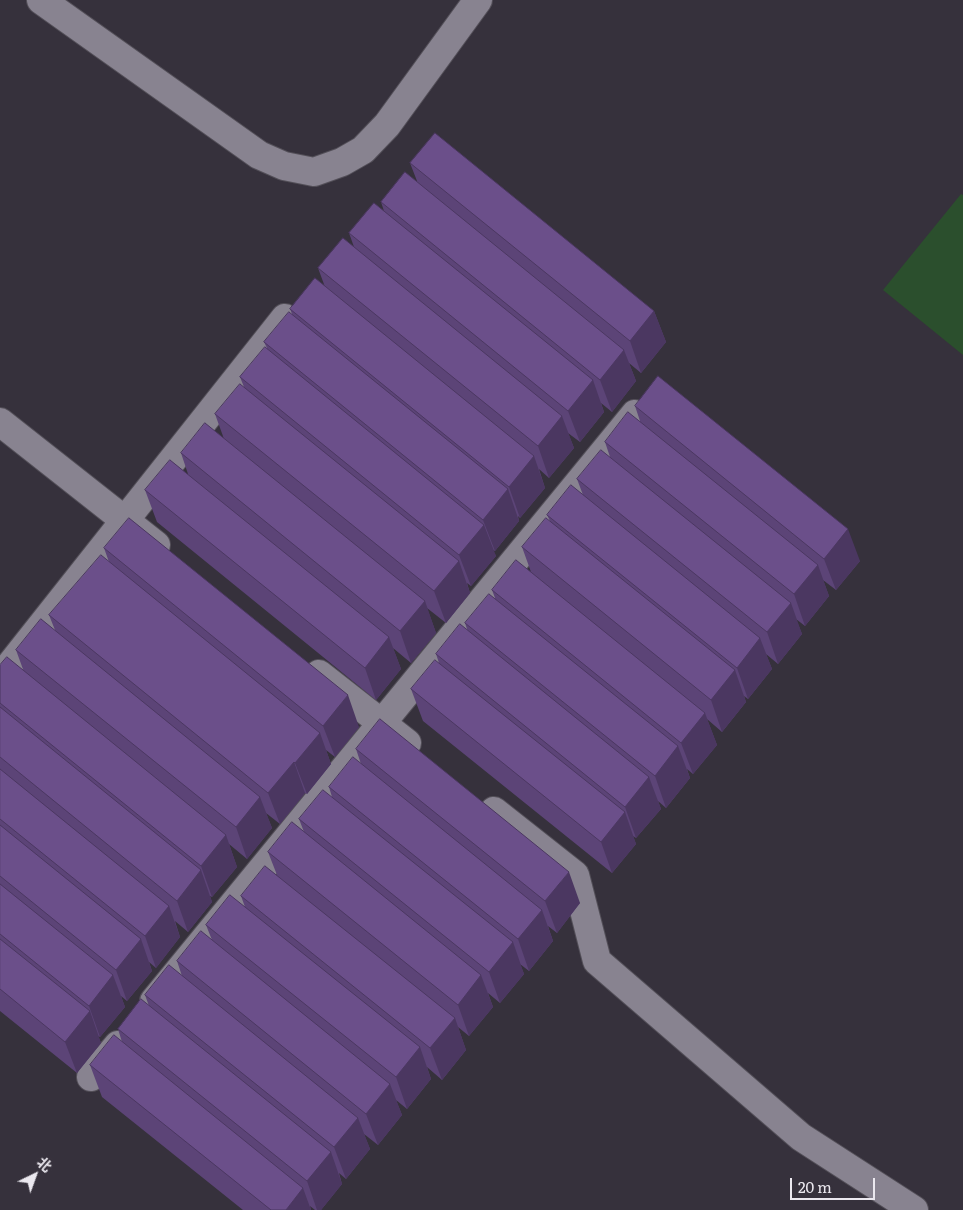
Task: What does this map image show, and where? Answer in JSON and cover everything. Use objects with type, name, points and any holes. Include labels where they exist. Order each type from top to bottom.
[{"type":"street","points":[[41,0],[259,156],[284,166],[314,172],[342,162],[363,150],[387,125],[478,0]]},
{"type":"street","points":[[0,678],[285,318]]},
{"type":"street","points":[[91,1077],[635,414]]},
{"type":"street","points":[[0,422],[179,563]]},
{"type":"street","points":[[296,655],[428,760]]},
{"type":"street","points":[[474,796],[575,875],[597,961],[801,1137],[914,1210]]},
{"type":"green space","points":[[961,194],[963,195],[963,355],[883,290]]},
{"type":"building","points":[[435,133],[654,311],[630,341],[410,163]]},
{"type":"building","points":[[405,172],[624,350],[600,380],[381,202]]},
{"type":"building","points":[[374,203],[593,380],[568,411],[349,233]]},
{"type":"building","points":[[343,238],[562,416],[538,446],[318,268]]},
{"type":"building","points":[[315,278],[534,456],[509,487],[290,309]]},
{"type":"building","points":[[289,312],[508,489],[483,520],[264,342]]},
{"type":"building","points":[[265,347],[484,525],[459,555],[240,377]]},
{"type":"building","points":[[658,376],[848,529],[824,559],[635,406]]},
{"type":"building","points":[[240,384],[459,561],[434,591],[215,414]]},
{"type":"building","points":[[628,412],[818,565],[794,594],[605,442]]},
{"type":"building","points":[[205,423],[425,601],[400,631],[181,453]]},
{"type":"building","points":[[601,450],[791,603],[767,632],[577,479]]},
{"type":"building","points":[[170,460],[389,637],[365,668],[145,490]]},
{"type":"building","points":[[571,485],[760,638],[737,668],[547,515]]},
{"type":"building","points":[[129,518],[348,695],[323,726],[104,548]]},
{"type":"building","points":[[546,518],[735,670],[711,700],[522,547]]},
{"type":"building","points":[[101,555],[320,733],[268,793],[49,615]]},
{"type":"building","points":[[516,560],[705,713],[681,743],[492,590]]},
{"type":"building","points":[[489,594],[678,746],[655,776],[465,623]]},
{"type":"building","points":[[41,619],[260,797],[236,827],[16,650]]},
{"type":"building","points":[[460,624],[649,777],[625,807],[436,654]]},
{"type":"building","points":[[7,657],[226,835],[201,866],[0,703],[0,665]]},
{"type":"building","points":[[435,660],[625,812],[601,842],[411,689]]},
{"type":"building","points":[[0,707],[201,870],[177,901],[0,757]]},
{"type":"building","points":[[380,719],[569,872],[545,901],[356,749]]},
{"type":"building","points":[[353,757],[542,910],[518,939],[329,787]]},
{"type":"building","points":[[0,769],[169,906],[145,936],[0,819]]},
{"type":"building","points":[[323,790],[513,942],[489,972],[299,819]]},
{"type":"building","points":[[292,822],[481,975],[458,1005],[268,852]]},
{"type":"building","points":[[0,825],[141,939],[116,970],[0,876]]},
{"type":"building","points":[[265,866],[455,1018],[430,1048],[241,896]]},
{"type":"building","points":[[0,884],[113,975],[89,1006],[0,934]]},
{"type":"building","points":[[230,895],[420,1047],[396,1077],[206,925]]},
{"type":"building","points":[[201,931],[390,1084],[366,1114],[177,961]]},
{"type":"building","points":[[0,939],[90,1011],[65,1042],[0,989]]},
{"type":"building","points":[[169,965],[358,1118],[334,1147],[145,995]]},
{"type":"building","points":[[141,999],[331,1152],[307,1181],[118,1029]]},
{"type":"building","points":[[114,1035],[303,1188],[286,1210],[271,1210],[90,1065]]}]
